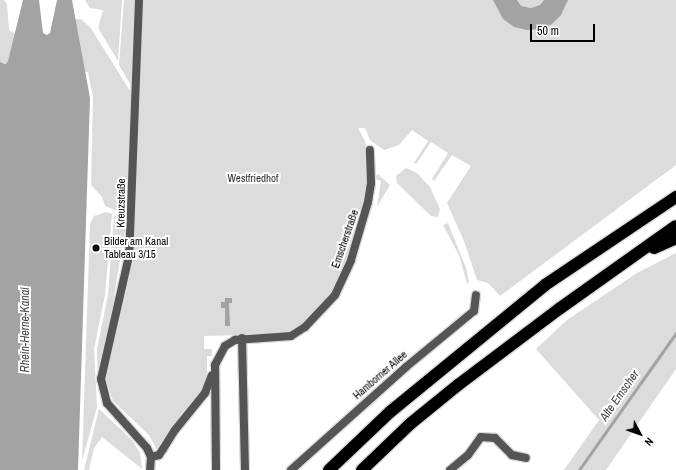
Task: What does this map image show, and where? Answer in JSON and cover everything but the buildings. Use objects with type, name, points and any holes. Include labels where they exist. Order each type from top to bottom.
[{"type":"highway","points":[[329,470],[390,412],[545,285],[676,197]]},
{"type":"highway","points":[[362,470],[410,424],[458,385],[676,226]]},
{"type":"highway","points":[[629,259],[676,238]]},
{"type":"street","name":"Kreuzstraße","points":[[138,0],[129,256],[101,379],[104,399],[142,440],[151,457]]},
{"type":"street","name":"Emscherstraße","points":[[151,457],[159,455],[175,430],[205,393],[225,346],[242,338],[292,336],[306,327],[335,295],[351,260],[368,202],[371,183],[370,150]]},
{"type":"street","name":"Hamborner Allee","points":[[291,470],[406,366],[474,311],[476,295]]},
{"type":"street","points":[[242,338],[245,470]]},
{"type":"street","name":"Emscherstraße","points":[[214,369],[216,470]]},
{"type":"street","points":[[450,470],[468,455],[481,436],[495,438],[512,455],[526,458]]},
{"type":"street","points":[[150,470],[151,457]]},
{"type":"green space","points":[[0,0],[4,0],[7,4],[9,30],[16,35],[8,61],[3,64],[0,62]]},
{"type":"green space","points":[[85,0],[122,0],[118,61],[98,28],[103,10],[90,8]]},
{"type":"green space","points":[[124,0],[135,0],[134,80],[130,84],[119,65]]},
{"type":"green space","name":"Westfriedhof","points":[[142,0],[676,0],[676,165],[500,296],[488,283],[477,280],[464,241],[447,203],[471,166],[452,155],[434,181],[432,179],[448,153],[431,142],[416,164],[414,163],[428,141],[412,130],[399,145],[384,150],[370,140],[365,128],[358,128],[365,141],[369,156],[367,193],[350,260],[333,294],[304,325],[291,334],[204,336],[204,349],[212,349],[212,356],[207,356],[207,376],[204,388],[158,452],[149,435],[113,401],[106,380],[107,366],[127,289],[134,234]]},
{"type":"green space","points":[[74,19],[81,19],[90,27],[132,94],[125,214],[105,206],[102,197],[91,185],[93,97],[88,72],[85,72]]},
{"type":"green space","points":[[406,168],[417,173],[430,187],[440,209],[438,217],[431,216],[397,183],[396,176]]},
{"type":"green space","points":[[378,174],[390,185],[377,207],[381,181],[375,179],[375,176]]},
{"type":"green space","points":[[106,212],[112,214],[105,295],[94,349],[97,407],[82,461],[90,224],[94,216]]},
{"type":"green space","points":[[114,215],[126,224],[98,394],[97,349],[108,295]]},
{"type":"green space","points":[[448,223],[466,268],[469,282],[467,284],[459,255],[443,225]]},
{"type":"green space","points":[[676,253],[676,369],[606,470],[564,470],[599,420],[536,349],[567,320],[637,273]]},
{"type":"green space","points":[[99,409],[132,440],[140,453],[142,469],[102,437],[94,448],[89,470],[84,470]]},
{"type":"water","name":"Rhein-Herne-Kanal","points":[[23,0],[39,0],[43,33],[47,35],[50,33],[57,0],[72,0],[90,98],[78,470],[0,470],[0,62],[5,64],[8,61]]},
{"type":"water","points":[[493,0],[517,0],[521,6],[531,8],[540,5],[544,0],[568,0],[561,15],[552,24],[540,29],[527,30],[514,27],[503,19]]},
{"type":"water","points":[[225,298],[232,298],[232,303],[229,303],[230,326],[225,326],[225,308],[221,308],[221,302],[225,302]]},
{"type":"waterway","name":"Alte Emscher","points":[[579,470],[676,333]]},
{"type":"place","name":"Bilder am Kanal Tableau 3/15","points":[[96,248]]}]
